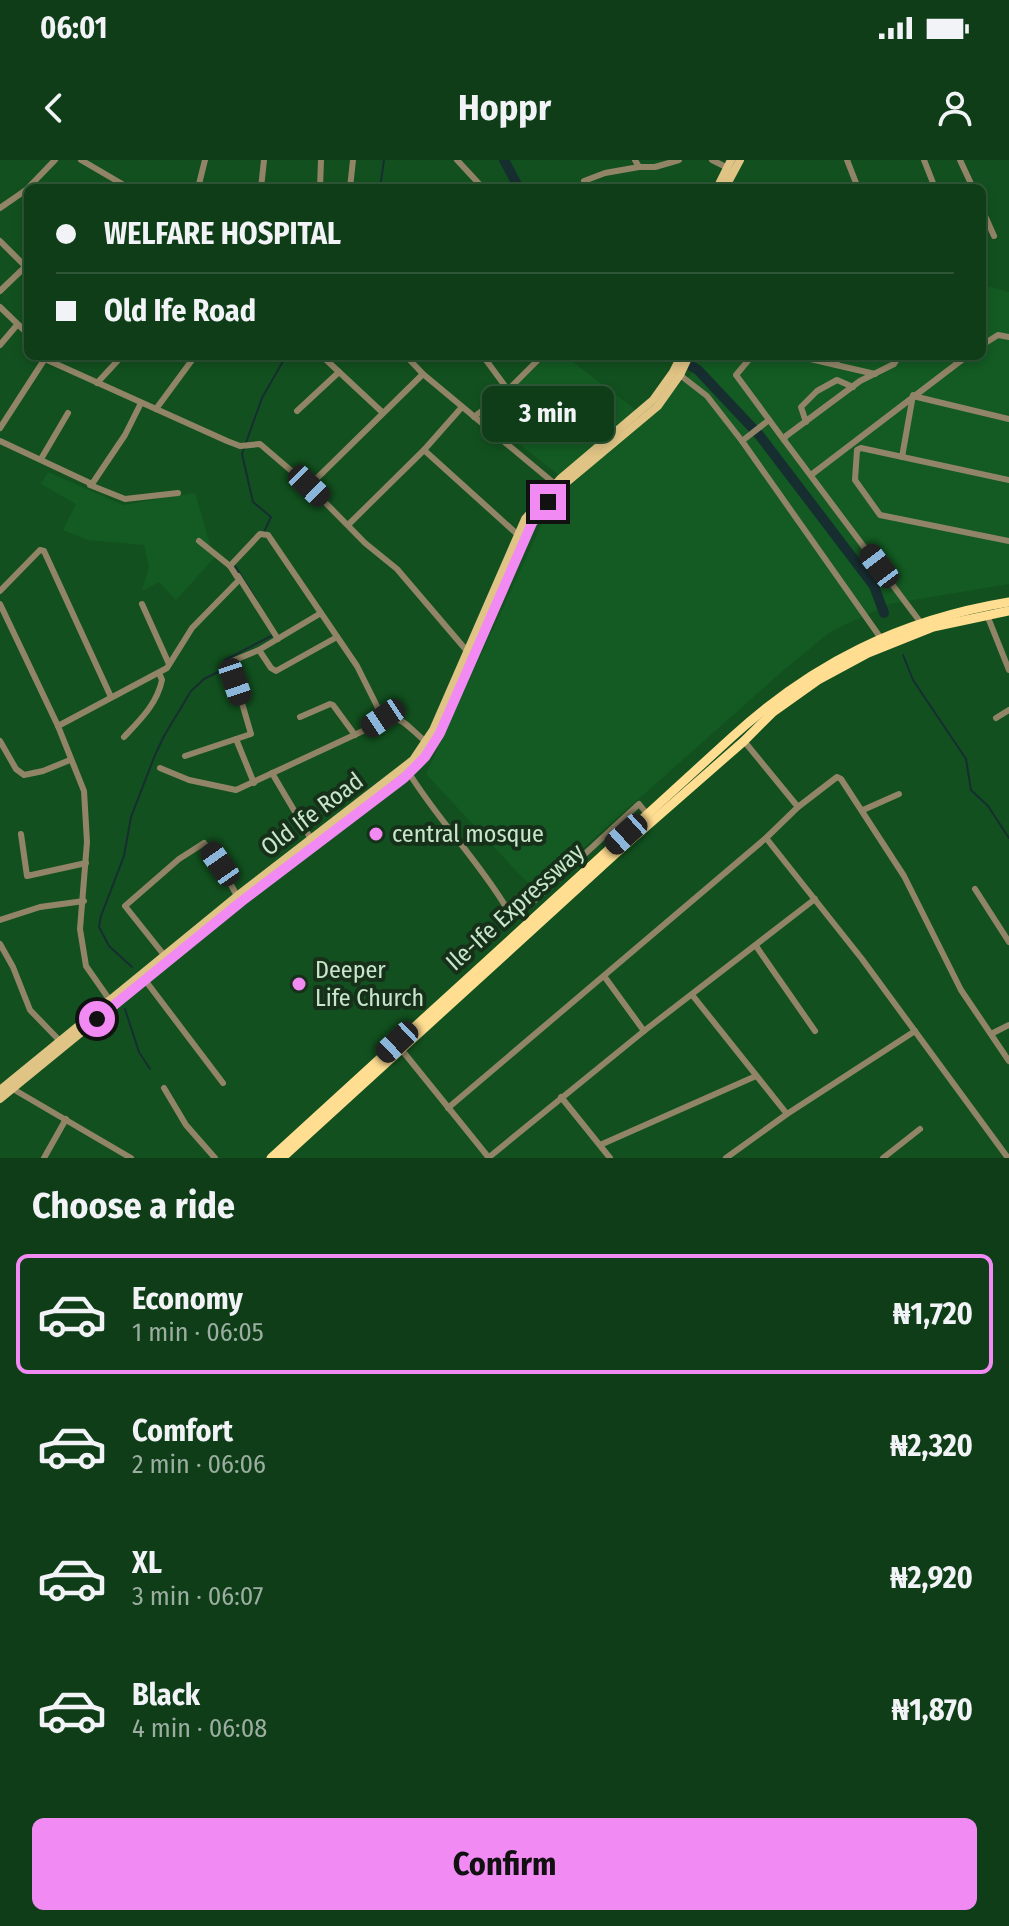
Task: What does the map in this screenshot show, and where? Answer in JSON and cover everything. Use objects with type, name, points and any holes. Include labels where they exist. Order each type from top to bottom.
[{"type":"highway","name":"Ile-Ife Expressway","points":[[271,1158],[777,698],[814,673],[880,637],[921,623],[1009,602]]},
{"type":"highway","name":"Ile-Ife Expressway","points":[[282,1158],[744,741],[769,715],[840,667],[910,635],[1009,611]]},
{"type":"main road","points":[[727,184],[740,160]]},
{"type":"main road","points":[[719,184],[729,164]]},
{"type":"main road","name":"Old Ife Road","points":[[0,1090],[59,1040],[78,1030],[145,980],[311,839],[405,768],[426,743],[467,651],[541,509],[655,403],[683,362]]},
{"type":"main road","name":"Old Ife Road","points":[[0,1099],[109,999],[237,896],[409,773],[425,757],[440,733],[517,534],[535,505],[555,484],[655,403]]},
{"type":"street","points":[[32,184],[55,160]]},
{"type":"street","points":[[81,160],[122,184]]},
{"type":"street","points":[[199,184],[205,160]]},
{"type":"street","points":[[261,184],[264,160]]},
{"type":"street","points":[[320,184],[321,160]]},
{"type":"street","points":[[350,184],[353,160]]},
{"type":"street","points":[[457,160],[479,184]]},
{"type":"street","points":[[635,160],[639,167]]},
{"type":"street","points":[[584,181],[605,173],[655,167],[679,160]]},
{"type":"street","points":[[712,160],[729,164]]},
{"type":"street","points":[[847,160],[856,184]]},
{"type":"street","points":[[924,160],[933,184]]},
{"type":"street","points":[[960,160],[971,184]]},
{"type":"street","points":[[0,208],[24,191]]},
{"type":"street","points":[[986,218],[994,236]]},
{"type":"street","points":[[0,241],[24,266]]},
{"type":"street","points":[[0,291],[24,270]]},
{"type":"street","points":[[0,307],[24,331]]},
{"type":"street","points":[[0,345],[17,325]]},
{"type":"street","points":[[986,342],[998,335],[1009,337]]},
{"type":"street","points":[[0,428],[44,360]]},
{"type":"street","points":[[52,360],[240,446],[260,444],[415,587],[467,651]]},
{"type":"street","points":[[97,383],[118,360]]},
{"type":"street","points":[[156,409],[192,360]]},
{"type":"street","points":[[326,360],[382,412]]},
{"type":"street","points":[[410,360],[555,484]]},
{"type":"street","points":[[486,360],[508,390]]},
{"type":"street","points":[[474,417],[508,390],[538,360]]},
{"type":"street","points":[[749,360],[736,375],[921,623]]},
{"type":"street","points":[[815,360],[875,374]]},
{"type":"street","points":[[836,365],[837,360]]},
{"type":"street","points":[[784,440],[853,387],[896,360]]},
{"type":"street","points":[[811,475],[856,445],[913,396],[962,360]]},
{"type":"street","points":[[683,362],[743,440],[880,637]]},
{"type":"street","points":[[297,411],[339,372]]},
{"type":"street","points":[[309,486],[423,374]]},
{"type":"street","points":[[806,422],[801,407],[817,391],[837,380],[853,387]]},
{"type":"street","points":[[913,396],[1009,419]]},
{"type":"street","points":[[902,457],[913,396]]},
{"type":"street","points":[[90,485],[125,435],[141,403]]},
{"type":"street","points":[[349,524],[424,450],[462,407]]},
{"type":"street","points":[[41,459],[68,413]]},
{"type":"street","points":[[743,440],[768,421]]},
{"type":"street","points":[[0,441],[125,499],[178,493]]},
{"type":"street","points":[[856,445],[1009,480]]},
{"type":"street","points":[[856,445],[855,480],[878,513],[1009,541]]},
{"type":"street","points":[[424,450],[517,534]]},
{"type":"street","points":[[230,566],[260,534],[268,535],[357,666],[383,718]]},
{"type":"street","points":[[199,541],[230,566],[278,639]]},
{"type":"street","points":[[0,591],[33,556],[40,550],[44,551],[111,697]]},
{"type":"street","points":[[58,726],[159,673],[169,664],[192,628],[234,587],[238,576]]},
{"type":"street","points":[[0,604],[58,726],[84,791],[86,863],[80,929],[86,966],[109,999]]},
{"type":"street","points":[[142,604],[169,664]]},
{"type":"street","points":[[185,756],[249,735],[252,731],[230,665],[321,613]]},
{"type":"street","points":[[987,615],[1009,670]]},
{"type":"street","points":[[259,650],[273,671],[292,664],[337,637]]},
{"type":"street","points":[[124,737],[146,714],[158,695],[162,680],[159,673]]},
{"type":"street","points":[[300,717],[330,704],[355,735]]},
{"type":"street","points":[[996,718],[1009,710]]},
{"type":"street","points":[[160,768],[189,780],[236,790],[391,716],[399,719],[426,743]]},
{"type":"street","points":[[236,739],[254,783]]},
{"type":"street","points":[[0,741],[16,769],[24,775],[70,760]]},
{"type":"street","points":[[744,741],[798,807]]},
{"type":"street","points":[[272,773],[311,839]]},
{"type":"street","points":[[409,773],[433,811],[492,882],[506,907],[521,895],[535,900],[639,804],[647,814]]},
{"type":"street","points":[[448,1108],[766,838],[798,807],[837,777],[863,810],[904,876],[961,990],[1009,1061]]},
{"type":"street","points":[[863,810],[899,794]]},
{"type":"street","points":[[21,834],[27,876],[86,863]]},
{"type":"street","points":[[766,838],[915,1031],[1008,1158]]},
{"type":"street","points":[[164,955],[125,906],[179,859],[204,843],[220,864],[237,896]]},
{"type":"street","points":[[975,889],[1009,942]]},
{"type":"street","points":[[401,1049],[488,1158],[644,1031],[815,899]]},
{"type":"street","points":[[0,920],[40,907],[84,901]]},
{"type":"street","points":[[0,944],[35,1019],[59,1040]]},
{"type":"street","points":[[756,946],[815,1031]]},
{"type":"street","points":[[604,976],[644,1031]]},
{"type":"street","points":[[145,980],[223,1083]]},
{"type":"street","points":[[693,996],[787,1114]]},
{"type":"street","points":[[991,1034],[1009,1025]]},
{"type":"street","points":[[726,1158],[787,1114],[915,1031]]},
{"type":"street","points":[[600,1145],[756,1076]]},
{"type":"street","points":[[164,1088],[186,1125],[215,1158]]},
{"type":"street","points":[[13,1089],[127,1157]]},
{"type":"street","points":[[561,1097],[610,1158]]},
{"type":"street","points":[[44,1158],[66,1119]]},
{"type":"street","points":[[883,1158],[920,1129]]},
{"type":"shaded area","points":[[986,286],[1009,292],[1009,584],[889,604],[830,632],[535,891],[426,774],[551,504],[692,373],[695,360],[986,360]]},
{"type":"shaded area","points":[[543,360],[570,360],[637,411],[560,476],[485,417]]},
{"type":"shaded area","points":[[48,472],[123,505],[195,493],[214,558],[176,600],[159,582],[142,591],[149,567],[144,545],[88,540],[63,530],[76,504],[41,484]]},
{"type":"waterway","points":[[381,184],[384,160]]},
{"type":"waterway","points":[[504,160],[517,184]]},
{"type":"waterway","points":[[264,532],[271,517],[253,502],[242,454],[262,398],[284,360]]},
{"type":"waterway","points":[[682,360],[698,370],[760,436],[874,586],[884,613]]},
{"type":"waterway","points":[[235,566],[257,601]]},
{"type":"waterway","points":[[132,967],[109,946],[99,927],[124,856],[131,817],[155,755],[191,691],[218,672],[225,660],[275,634]]},
{"type":"waterway","points":[[903,655],[913,680],[966,759],[971,790],[988,806],[1009,838]]},
{"type":"waterway","points":[[125,1009],[139,1052],[150,1069]]},
{"type":"place","name":"central mosque","points":[[376,834]]},
{"type":"place","name":"Deeper Life Church","points":[[299,984]]},
{"type":"route","points":[[97,1019],[242,901],[419,764],[440,733],[532,523],[548,502]]}]
